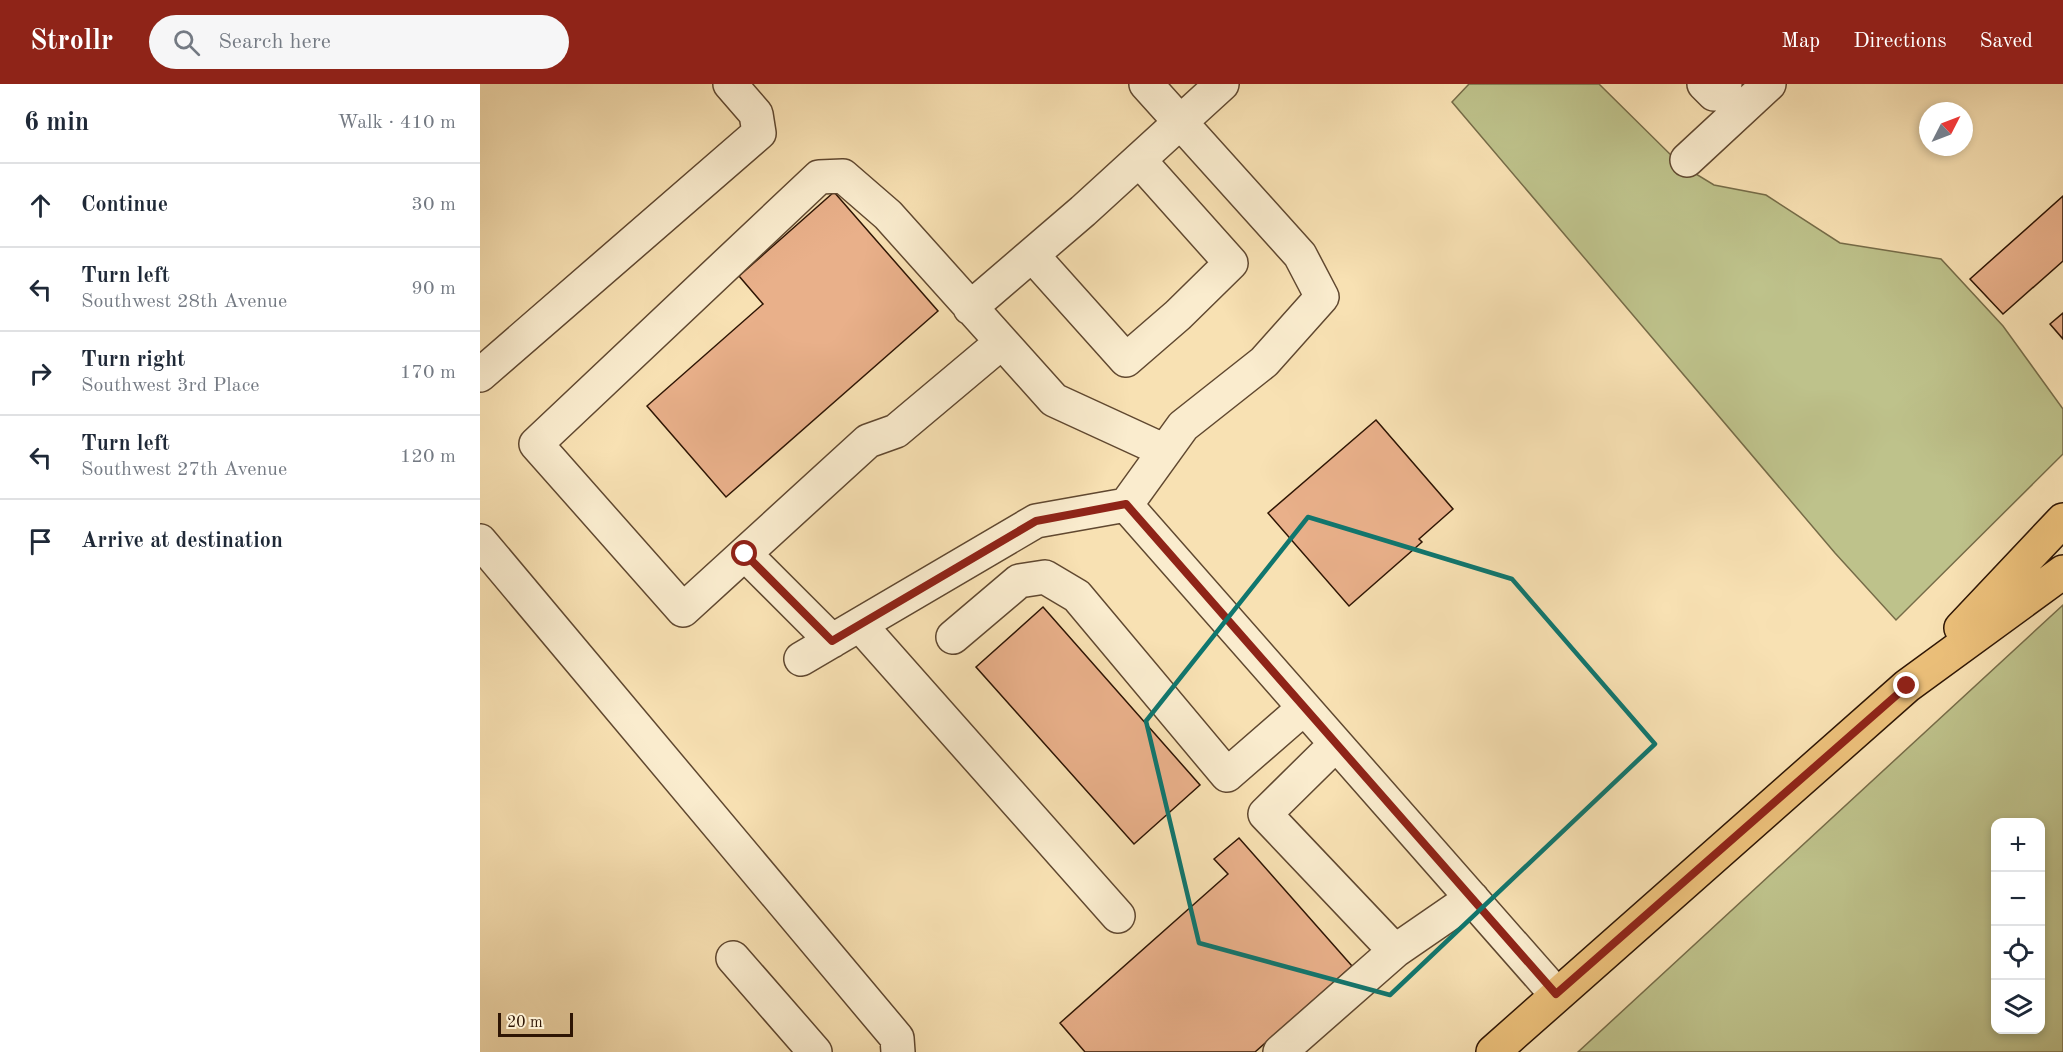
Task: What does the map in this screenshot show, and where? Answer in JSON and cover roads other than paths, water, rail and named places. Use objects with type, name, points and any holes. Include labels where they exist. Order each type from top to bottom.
[{"type":"main road","points":[[1907,686],[2063,520]]},
{"type":"main road","points":[[1493,1052],[1907,686],[2063,572]]},
{"type":"street","points":[[483,367],[759,133],[756,114],[730,84]]},
{"type":"street","points":[[801,659],[1036,521],[1126,504],[1183,426],[1264,362],[1322,297],[1300,255],[1146,84]]},
{"type":"street","points":[[970,308],[1222,84]]},
{"type":"street","points":[[1704,84],[1714,94],[1725,84]]},
{"type":"street","points":[[1687,160],[1769,84]]},
{"type":"street","points":[[1032,255],[1126,360],[1178,315],[1231,263],[1138,160]]},
{"type":"street","points":[[1002,342],[896,431],[868,441],[683,610],[536,444],[819,177],[843,176],[888,215],[970,308],[1002,342],[1054,400],[1165,451]]},
{"type":"street","points":[[1126,504],[1556,994]]},
{"type":"street","points":[[480,542],[897,1038],[898,1052]]},
{"type":"street","points":[[745,554],[832,641]]},
{"type":"street","points":[[953,637],[1019,581],[1045,577],[1077,596],[1227,775],[1304,708]]},
{"type":"street","points":[[860,625],[1118,916]]},
{"type":"street","points":[[1336,744],[1265,814],[1395,951]]},
{"type":"street","points":[[1280,1052],[1395,951],[1472,898]]},
{"type":"street","points":[[732,957],[814,1052]]}]
